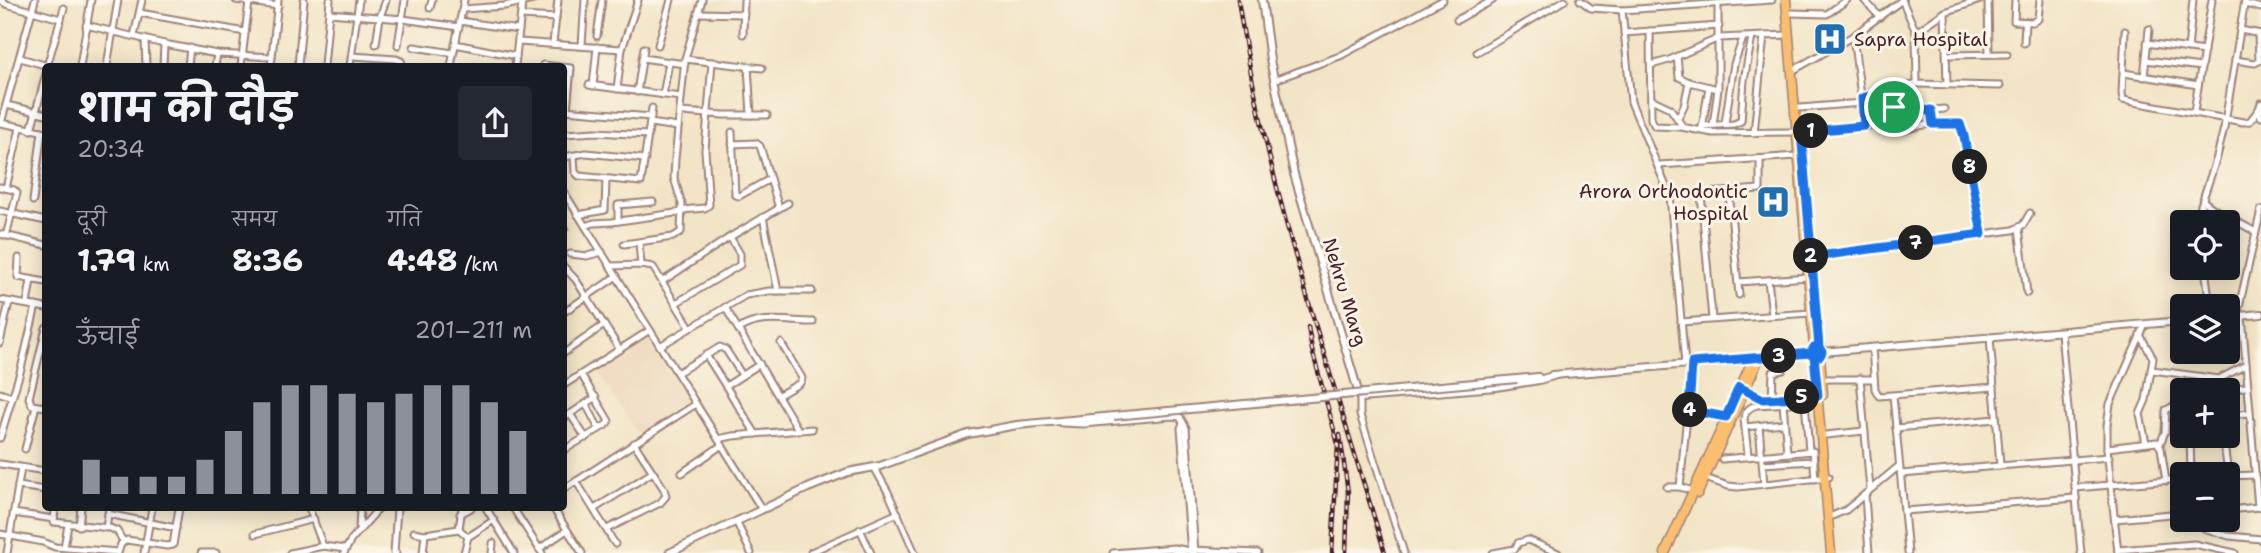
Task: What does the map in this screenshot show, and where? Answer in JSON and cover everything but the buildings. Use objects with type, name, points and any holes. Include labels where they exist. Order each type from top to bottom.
[{"type":"main road","points":[[1788,0],[1792,13],[1794,70],[1811,257],[1823,478],[1833,553]]},
{"type":"main road","points":[[1788,0],[1789,35],[1800,108],[1798,156],[1811,313],[1822,379],[1826,435],[1823,478],[1832,516],[1833,553]]},
{"type":"main road","points":[[1671,553],[1693,491],[1756,359],[1817,352]]},
{"type":"main road","points":[[1665,553],[1679,529],[1741,388]]},
{"type":"street","points":[[1,0],[6,4],[61,19]]},
{"type":"street","points":[[35,0],[1,123],[42,132]]},
{"type":"street","points":[[80,63],[91,0]]},
{"type":"street","points":[[108,63],[118,0]]},
{"type":"street","points":[[134,36],[142,0]]},
{"type":"street","points":[[236,0],[278,3],[271,63]]},
{"type":"street","points":[[298,63],[304,0]]},
{"type":"street","points":[[324,63],[330,0]]},
{"type":"street","points":[[351,63],[359,0]]},
{"type":"street","points":[[376,44],[386,0]]},
{"type":"street","points":[[398,45],[405,0]]},
{"type":"street","points":[[430,8],[432,0]]},
{"type":"street","points":[[451,63],[464,0]]},
{"type":"street","points":[[483,9],[485,0]]},
{"type":"street","points":[[463,9],[483,9],[533,0]]},
{"type":"street","points":[[553,43],[558,0]]},
{"type":"street","points":[[582,45],[585,0]]},
{"type":"street","points":[[597,36],[602,0]]},
{"type":"street","points":[[617,89],[622,49],[638,0]]},
{"type":"street","points":[[658,45],[671,0]]},
{"type":"street","points":[[624,244],[680,234],[681,198],[674,173],[678,127],[685,61],[702,0]]},
{"type":"street","points":[[743,34],[744,0]]},
{"type":"street","name":"Nehru Marg","points":[[1262,0],[1274,80],[1297,186],[1360,398]]},
{"type":"street","points":[[1274,80],[1340,56],[1443,0]]},
{"type":"street","points":[[1457,20],[1493,0]]},
{"type":"street","points":[[1477,52],[1565,0]]},
{"type":"street","points":[[1580,0],[1594,9],[1622,10],[1772,0]]},
{"type":"street","points":[[1594,0],[1594,9]]},
{"type":"street","points":[[1653,0],[1653,9]]},
{"type":"street","points":[[1834,9],[1836,0]]},
{"type":"street","points":[[1792,13],[1823,14],[1847,0]]},
{"type":"street","points":[[1864,0],[1880,17]]},
{"type":"street","points":[[1794,70],[1853,36],[1902,0],[1916,32],[1916,84]]},
{"type":"street","points":[[1916,32],[1945,12],[1980,0]]},
{"type":"street","points":[[1988,0],[1989,54]]},
{"type":"street","points":[[2015,0],[2014,21],[2025,22],[2036,21],[2040,0]]},
{"type":"street","points":[[2188,49],[2193,0]]},
{"type":"street","points":[[2194,112],[2212,0]]},
{"type":"street","points":[[242,63],[249,2]]},
{"type":"street","points":[[515,63],[522,2]]},
{"type":"street","points":[[2199,210],[2217,158],[2226,117],[2245,2],[2261,8]]},
{"type":"street","points":[[1713,125],[1718,89],[1718,4]]},
{"type":"street","points":[[49,63],[64,8]]},
{"type":"street","points":[[1622,10],[1631,102],[1670,196],[1681,322],[1688,364],[1689,410],[1680,487]]},
{"type":"street","points":[[1945,12],[1947,85]]},
{"type":"street","points":[[140,13],[245,32]]},
{"type":"street","points":[[329,13],[519,30]]},
{"type":"street","points":[[698,13],[744,14]]},
{"type":"street","points":[[521,16],[556,18]]},
{"type":"street","points":[[2024,43],[2025,22]]},
{"type":"street","points":[[86,25],[218,54],[272,57]]},
{"type":"street","points":[[1624,33],[1719,26]]},
{"type":"street","points":[[2144,77],[2148,29]]},
{"type":"street","points":[[2235,60],[2255,63],[2259,61],[2259,34],[2240,30]]},
{"type":"street","points":[[2126,31],[2123,100],[2244,122],[2250,121],[2260,107]]},
{"type":"street","points":[[1650,32],[1652,124],[1658,127],[1754,133],[1867,126],[1853,36]]},
{"type":"street","points":[[1651,65],[1719,38],[1789,35]]},
{"type":"street","points":[[1754,133],[1764,36]]},
{"type":"street","points":[[1702,129],[1738,122],[1742,117],[1752,37]]},
{"type":"street","points":[[1725,123],[1734,64],[1744,38]]},
{"type":"street","points":[[145,40],[146,63]]},
{"type":"street","points":[[518,42],[622,49]]},
{"type":"street","points":[[2147,43],[2204,51]]},
{"type":"street","points":[[163,63],[164,44]]},
{"type":"street","points":[[455,44],[516,56]]},
{"type":"street","points":[[414,47],[453,53]]},
{"type":"street","points":[[597,47],[591,85],[681,97]]},
{"type":"street","points":[[188,63],[190,48]]},
{"type":"street","points":[[637,92],[644,48]]},
{"type":"street","points":[[216,63],[218,54]]},
{"type":"street","points":[[1947,55],[2007,54]]},
{"type":"street","points":[[352,56],[399,60],[401,63]]},
{"type":"street","points":[[1676,56],[1677,75],[1689,82],[1718,89]]},
{"type":"street","points":[[20,58],[42,64]]},
{"type":"street","points":[[372,58],[372,63]]},
{"type":"street","points":[[642,58],[762,68]]},
{"type":"street","points":[[2146,60],[2201,67]]},
{"type":"street","points":[[663,95],[669,62]]},
{"type":"street","points":[[585,226],[705,208],[709,205],[705,165],[712,62]]},
{"type":"street","points":[[748,66],[751,115]]},
{"type":"street","points":[[567,68],[571,68],[567,89]]},
{"type":"street","points":[[2124,73],[2198,85]]},
{"type":"street","points":[[1678,118],[1684,106],[1689,82]]},
{"type":"street","points":[[1800,108],[1862,101],[1916,84],[2000,86]]},
{"type":"street","points":[[1702,129],[1709,87]]},
{"type":"street","points":[[31,130],[42,89]]},
{"type":"street","points":[[1896,89],[1896,114],[1944,109]]},
{"type":"street","points":[[1651,99],[1670,108],[1683,127]]},
{"type":"street","points":[[6,105],[42,113]]},
{"type":"street","points":[[2260,107],[2261,117]]},
{"type":"street","points":[[573,156],[577,175],[641,182],[652,108]]},
{"type":"street","points":[[567,110],[650,120],[678,127]]},
{"type":"street","points":[[1931,110],[1933,124]]},
{"type":"street","points":[[680,112],[767,115]]},
{"type":"street","points":[[1903,130],[1933,124],[1960,124],[1982,234]]},
{"type":"street","points":[[20,128],[3,188],[16,193],[12,214],[3,235],[42,244]]},
{"type":"street","points":[[567,134],[596,132],[648,135]]},
{"type":"street","points":[[732,132],[736,196],[770,179]]},
{"type":"street","points":[[732,144],[758,144],[779,208]]},
{"type":"street","points":[[33,201],[42,145]]},
{"type":"street","points":[[567,157],[586,153],[645,159]]},
{"type":"street","points":[[1659,165],[1798,156]]},
{"type":"street","points":[[1670,196],[1760,188],[1760,159]]},
{"type":"street","points":[[578,215],[605,210],[607,179]]},
{"type":"street","points":[[1729,192],[1739,295]]},
{"type":"street","points":[[1701,194],[1712,319]]},
{"type":"street","points":[[567,197],[761,508]]},
{"type":"street","points":[[2203,200],[2211,208],[2243,223],[2255,232]]},
{"type":"street","points":[[618,221],[618,205],[653,202]]},
{"type":"street","points":[[663,281],[788,203]]},
{"type":"street","points":[[567,205],[572,206]]},
{"type":"street","points":[[2240,311],[2261,209]]},
{"type":"street","points":[[0,211],[42,220]]},
{"type":"street","points":[[1811,257],[2019,228],[2030,213]]},
{"type":"street","points":[[763,217],[778,291]]},
{"type":"street","points":[[2019,228],[2027,293]]},
{"type":"street","points":[[676,303],[740,265],[740,254],[730,237]]},
{"type":"street","points":[[639,243],[641,265]]},
{"type":"street","points":[[570,254],[587,256],[602,252]]},
{"type":"street","points":[[19,258],[17,275],[42,281]]},
{"type":"street","points":[[611,266],[653,267],[690,327]]},
{"type":"street","points":[[567,270],[587,296],[620,350]]},
{"type":"street","points":[[567,310],[617,276]]},
{"type":"street","points":[[1738,282],[1808,277]]},
{"type":"street","points":[[27,304],[31,280]]},
{"type":"street","points":[[1769,280],[1772,315]]},
{"type":"street","points":[[660,346],[746,295],[812,291]]},
{"type":"street","points":[[0,300],[42,307]]},
{"type":"street","points":[[0,343],[9,302]]},
{"type":"street","points":[[0,437],[21,369],[36,306]]},
{"type":"street","points":[[725,307],[799,431]]},
{"type":"street","points":[[1681,322],[1811,313]]},
{"type":"street","points":[[2240,316],[2261,314]]},
{"type":"street","points":[[739,329],[754,322],[813,322]]},
{"type":"street","points":[[1817,352],[2170,322]]},
{"type":"street","points":[[2240,323],[2259,507],[2240,509]]},
{"type":"street","points":[[567,350],[604,325]]},
{"type":"street","points":[[2145,325],[2110,404],[2107,425],[2118,552],[2194,544],[2235,553]]},
{"type":"street","points":[[567,383],[650,330]]},
{"type":"street","points":[[2061,332],[2081,553]]},
{"type":"street","points":[[2140,335],[2152,355],[2146,400],[2140,414],[2146,443]]},
{"type":"street","points":[[1990,338],[2000,465]]},
{"type":"street","points":[[779,395],[802,381],[781,343]]},
{"type":"street","points":[[42,344],[29,398],[30,404],[42,407]]},
{"type":"street","points":[[677,373],[718,348],[723,348],[742,375]]},
{"type":"street","points":[[1872,348],[1876,394],[1879,396],[1994,387]]},
{"type":"street","points":[[706,355],[757,434]]},
{"type":"street","points":[[669,553],[761,508],[848,472],[874,467],[968,434],[1002,427],[1756,359]]},
{"type":"street","points":[[726,386],[760,364]]},
{"type":"street","points":[[2152,370],[2219,379],[2246,365]]},
{"type":"street","points":[[1772,399],[1773,372],[1783,370]]},
{"type":"street","points":[[567,448],[609,421],[581,374]]},
{"type":"street","points":[[1404,553],[1360,415],[1360,398],[1496,387],[1556,375]]},
{"type":"street","points":[[1860,378],[1869,553]]},
{"type":"street","points":[[1822,379],[1874,379]]},
{"type":"street","points":[[2240,387],[2248,387]]},
{"type":"street","points":[[1741,388],[1759,397],[1772,399],[1818,399]]},
{"type":"street","points":[[0,393],[12,397]]},
{"type":"street","points":[[567,416],[596,397]]},
{"type":"street","points":[[1893,397],[1908,553]]},
{"type":"street","points":[[1748,456],[1745,414],[1750,408],[1818,399]]},
{"type":"street","points":[[1805,402],[1809,451]]},
{"type":"street","points":[[1783,403],[1787,452]]},
{"type":"street","points":[[586,404],[600,429]]},
{"type":"street","points":[[567,487],[696,404]]},
{"type":"street","points":[[24,449],[36,406]]},
{"type":"street","points":[[2166,481],[2160,444],[2165,432],[2166,410],[2170,408]]},
{"type":"street","points":[[1689,410],[1726,417]]},
{"type":"street","points":[[2240,414],[2250,413]]},
{"type":"street","points":[[570,414],[586,438]]},
{"type":"street","points":[[1040,422],[1078,424],[1180,417],[1186,428],[1188,449],[1191,551]]},
{"type":"street","points":[[1896,428],[1996,419]]},
{"type":"street","points":[[1745,427],[1784,423]]},
{"type":"street","points":[[1759,426],[1765,484]]},
{"type":"street","points":[[718,439],[812,429]]},
{"type":"street","points":[[1826,435],[1864,431]]},
{"type":"street","points":[[2107,448],[2157,442],[2160,444]]},
{"type":"street","points":[[607,529],[665,499],[666,493],[634,443]]},
{"type":"street","points":[[682,473],[722,446]]},
{"type":"street","points":[[1702,477],[1733,486],[1823,478],[1814,461],[1813,451],[1722,459]]},
{"type":"street","points":[[1900,474],[2109,457]]},
{"type":"street","points":[[1763,464],[1814,461]]},
{"type":"street","points":[[0,464],[42,471]]},
{"type":"street","points":[[1832,516],[1843,513],[1900,466]]},
{"type":"street","points":[[874,467],[915,553]]},
{"type":"street","points":[[7,553],[21,468]]},
{"type":"street","points":[[594,509],[653,472]]},
{"type":"street","points":[[2240,475],[2255,475]]},
{"type":"street","points":[[576,481],[615,544]]},
{"type":"street","points":[[2075,488],[2170,481]]},
{"type":"street","points":[[18,486],[42,489]]},
{"type":"street","points":[[1667,487],[1693,491]]},
{"type":"street","points":[[1904,511],[2076,498]]},
{"type":"street","points":[[54,519],[55,511]]},
{"type":"street","points":[[79,526],[81,511]]},
{"type":"street","points":[[106,528],[108,511],[176,528]]},
{"type":"street","points":[[144,553],[152,511]]},
{"type":"street","points":[[171,553],[179,511]]},
{"type":"street","points":[[310,511],[323,546]]},
{"type":"street","points":[[359,530],[360,511]]},
{"type":"street","points":[[290,553],[323,546],[344,551],[377,511]]},
{"type":"street","points":[[396,553],[397,511]]},
{"type":"street","points":[[459,529],[461,511]]},
{"type":"street","points":[[488,511],[514,553]]},
{"type":"street","points":[[515,511],[540,551],[567,530]]},
{"type":"street","points":[[555,511],[582,553]]},
{"type":"street","points":[[13,513],[54,519],[54,522],[68,525],[106,528],[117,531],[123,541]]},
{"type":"street","points":[[804,553],[811,553],[898,513]]},
{"type":"street","points":[[2115,519],[2170,514]]},
{"type":"street","points":[[256,534],[314,519]]},
{"type":"street","points":[[464,553],[468,537],[494,520]]},
{"type":"street","points":[[736,520],[751,553]]},
{"type":"street","points":[[64,547],[68,525]]},
{"type":"street","points":[[414,532],[425,534],[459,529],[468,537]]},
{"type":"street","points":[[860,529],[872,553]]},
{"type":"street","points":[[2216,532],[2261,539]]},
{"type":"street","points":[[0,534],[43,542],[51,549],[64,547],[118,552],[123,541]]},
{"type":"street","points":[[423,553],[425,534]]},
{"type":"street","points":[[2226,551],[2229,536]]},
{"type":"street","points":[[1493,553],[1514,551],[1518,543],[1528,540],[1541,550],[1558,553]]},
{"type":"street","points":[[123,541],[173,545]]},
{"type":"street","points":[[492,543],[492,553]]},
{"type":"street","points":[[2194,544],[2195,553]]},
{"type":"street","points":[[1113,553],[1174,548],[1191,551]]},
{"type":"street","points":[[201,553],[216,553]]},
{"type":"street","points":[[1173,553],[1258,553]]},
{"type":"shaded area","points":[[648,339],[689,404],[638,435],[597,370]]},
{"type":"railway","points":[[1238,0],[1250,71],[1283,210],[1385,553]]},
{"type":"railway","points":[[1308,327],[1338,444],[1332,553]]},
{"type":"railway","points":[[1340,435],[1348,492],[1346,553]]},
{"type":"place","name":"Sapra Hospital","points":[[1830,39]]},
{"type":"place","name":"Arora Orthodontic Hospital","points":[[1773,202]]},
{"type":"route","points":[[1894,107],[1894,112],[1900,115],[1931,110],[1933,124],[1960,124],[1982,234],[1811,257],[1819,347],[1822,350],[1820,356],[1814,356],[1818,396],[1763,399],[1739,387],[1726,417],[1689,410],[1692,363],[1811,353],[1814,347],[1819,347],[1803,155],[1801,132],[1864,126],[1862,98],[1896,89],[1894,107]]}]
